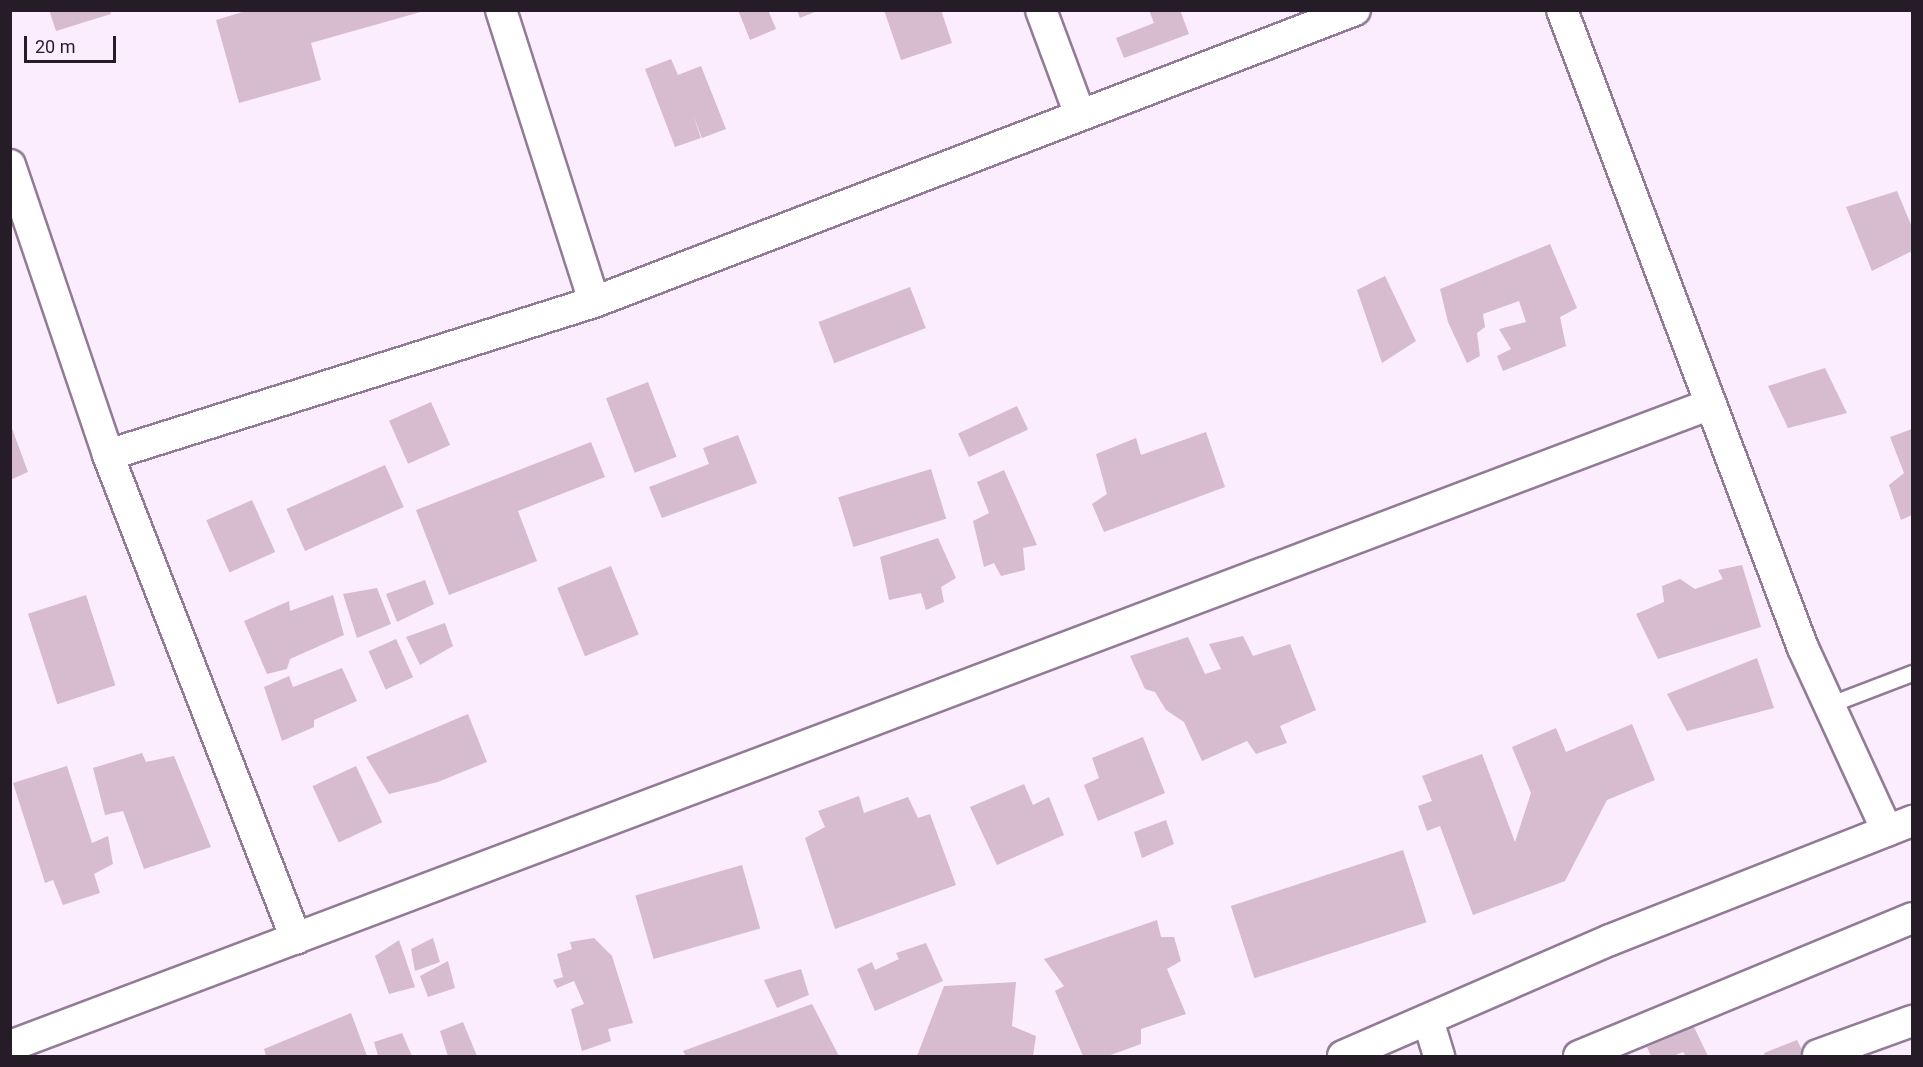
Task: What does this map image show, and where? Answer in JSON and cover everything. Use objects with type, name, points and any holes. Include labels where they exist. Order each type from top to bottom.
[{"type":"street","points":[[501,10],[594,302]]},
{"type":"street","points":[[1041,10],[1080,115]]},
{"type":"street","points":[[108,454],[594,302],[1355,10]]},
{"type":"street","points":[[1343,1056],[1610,939],[1900,826],[1828,705],[1754,524],[1562,10]]},
{"type":"street","points":[[10,165],[108,454],[296,939]]},
{"type":"street","points":[[10,1046],[1711,404]]},
{"type":"street","points":[[1579,1056],[1912,918]]},
{"type":"street","points":[[1428,1020],[1439,1056]]},
{"type":"street","points":[[1818,1055],[1912,1021]]},
{"type":"lane","points":[[1828,705],[1912,673]]},
{"type":"building","points":[[49,10],[110,10],[111,14],[56,31]]},
{"type":"building","points":[[249,10],[424,11],[311,43],[321,80],[239,103],[216,20]]},
{"type":"building","points":[[738,10],[768,10],[776,29],[750,40]]},
{"type":"building","points":[[797,10],[817,10],[817,11],[800,18]]},
{"type":"building","points":[[884,10],[941,10],[952,43],[901,60]]},
{"type":"building","points":[[1149,10],[1180,10],[1189,34],[1124,58],[1116,38],[1154,23]]},
{"type":"building","points":[[671,59],[678,75],[701,66],[726,129],[702,138],[693,115],[701,138],[675,147],[645,69]]},
{"type":"building","points":[[1897,191],[1912,227],[1912,251],[1872,271],[1846,207]]},
{"type":"building","points":[[1550,244],[1577,308],[1560,317],[1566,346],[1503,371],[1497,356],[1511,349],[1499,329],[1526,322],[1519,301],[1483,314],[1485,327],[1477,333],[1480,356],[1467,363],[1448,322],[1440,289]]},
{"type":"building","points":[[1385,276],[1416,341],[1382,363],[1357,290]]},
{"type":"building","points":[[910,287],[926,328],[834,363],[819,322]]},
{"type":"building","points":[[1825,368],[1847,413],[1788,428],[1768,386]]},
{"type":"building","points":[[648,382],[677,457],[635,473],[606,398]]},
{"type":"building","points":[[431,402],[450,445],[408,464],[389,421]]},
{"type":"building","points":[[1017,406],[1028,430],[969,457],[958,433]]},
{"type":"building","points":[[10,423],[28,472],[10,480]]},
{"type":"building","points":[[1912,429],[1912,515],[1901,520],[1889,485],[1904,473],[1890,437]]},
{"type":"building","points":[[1206,432],[1225,487],[1104,532],[1092,504],[1107,494],[1096,454],[1136,438],[1141,455]]},
{"type":"building","points":[[738,435],[757,483],[662,518],[649,487],[709,464],[703,448]]},
{"type":"building","points":[[591,442],[605,477],[518,511],[537,561],[449,595],[416,510]]},
{"type":"building","points":[[385,465],[404,507],[305,551],[286,509]]},
{"type":"building","points":[[931,469],[946,519],[853,547],[838,497]]},
{"type":"building","points":[[1004,470],[1037,545],[1023,548],[1025,570],[1001,576],[994,563],[984,567],[973,521],[989,513],[977,482]]},
{"type":"building","points":[[252,500],[275,552],[230,572],[206,520]]},
{"type":"building","points":[[938,538],[956,578],[941,587],[944,602],[926,610],[921,593],[889,600],[880,557]]},
{"type":"building","points":[[1742,565],[1761,627],[1658,659],[1636,614],[1664,602],[1662,586],[1680,579],[1695,589],[1723,579],[1718,570]]},
{"type":"building","points":[[611,566],[639,635],[585,656],[557,588]]},
{"type":"building","points":[[425,580],[434,604],[397,622],[386,594]]},
{"type":"building","points":[[377,588],[391,624],[357,638],[343,594]]},
{"type":"building","points":[[86,595],[115,685],[57,704],[28,614]]},
{"type":"building","points":[[333,595],[344,635],[290,659],[287,669],[267,674],[244,621],[289,601],[290,611]]},
{"type":"building","points":[[445,623],[453,646],[420,665],[406,637]]},
{"type":"building","points":[[1243,636],[1253,656],[1290,644],[1316,710],[1280,726],[1287,743],[1256,754],[1247,741],[1202,761],[1184,722],[1166,710],[1155,692],[1145,689],[1130,656],[1188,637],[1205,674],[1221,669],[1209,644]]},
{"type":"building","points":[[396,639],[413,677],[386,690],[369,651]]},
{"type":"building","points":[[1757,658],[1774,708],[1687,731],[1667,694]]},
{"type":"building","points":[[342,668],[357,701],[314,720],[314,727],[282,741],[264,687],[289,676],[293,687]]},
{"type":"building","points":[[468,714],[487,762],[438,782],[389,794],[366,757]]},
{"type":"building","points":[[1632,724],[1655,780],[1607,800],[1565,881],[1473,915],[1440,826],[1427,831],[1418,806],[1432,801],[1422,776],[1482,754],[1515,842],[1531,793],[1512,747],[1556,728],[1566,752]]},
{"type":"building","points":[[1143,737],[1165,793],[1098,821],[1084,785],[1099,778],[1092,758]]},
{"type":"building","points":[[142,753],[146,762],[174,756],[211,847],[144,869],[123,811],[105,815],[93,768]]},
{"type":"building","points":[[67,766],[92,843],[108,836],[113,864],[94,874],[100,893],[63,905],[53,880],[45,883],[13,783]]},
{"type":"building","points":[[356,766],[382,822],[339,842],[312,786]]},
{"type":"building","points":[[1024,784],[1033,805],[1049,797],[1064,835],[997,865],[970,807]]},
{"type":"building","points":[[859,796],[864,813],[908,797],[918,818],[930,814],[956,885],[835,929],[805,838],[825,827],[818,811]]},
{"type":"building","points":[[1166,820],[1174,844],[1142,858],[1134,832]]},
{"type":"building","points":[[1403,850],[1426,922],[1254,978],[1231,906]]},
{"type":"building","points":[[742,865],[760,928],[653,959],[635,896]]},
{"type":"building","points":[[1157,920],[1161,937],[1174,937],[1181,961],[1167,969],[1186,1014],[1141,1029],[1141,1044],[1108,1056],[1083,1056],[1055,991],[1064,986],[1044,959]]},
{"type":"building","points":[[433,938],[440,962],[415,971],[411,949]]},
{"type":"building","points":[[594,938],[612,956],[633,1023],[608,1029],[611,1041],[582,1051],[571,1009],[584,1004],[574,981],[557,988],[553,980],[563,977],[557,954],[572,949],[570,942]]},
{"type":"building","points":[[399,940],[415,987],[389,994],[375,956]]},
{"type":"building","points":[[926,943],[943,981],[875,1011],[857,969],[872,962],[875,970],[899,959],[896,953]]},
{"type":"building","points":[[448,961],[455,988],[428,997],[420,976]]},
{"type":"building","points":[[801,969],[809,995],[777,1008],[764,980]]},
{"type":"building","points":[[1016,982],[1012,1026],[1036,1036],[1033,1056],[917,1056],[944,986]]},
{"type":"building","points":[[812,1004],[839,1056],[686,1056],[683,1051]]},
{"type":"building","points":[[351,1013],[367,1056],[266,1056],[264,1049]]},
{"type":"building","points":[[463,1022],[477,1056],[448,1056],[440,1031]]},
{"type":"building","points":[[1694,1027],[1708,1056],[1686,1056],[1683,1052],[1673,1056],[1651,1056],[1647,1047]]},
{"type":"building","points":[[402,1033],[412,1056],[378,1056],[374,1042]]},
{"type":"building","points":[[1797,1040],[1805,1056],[1765,1056],[1764,1053]]}]
